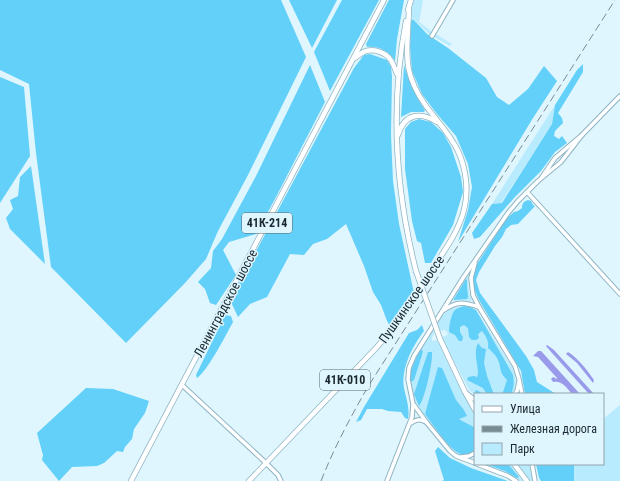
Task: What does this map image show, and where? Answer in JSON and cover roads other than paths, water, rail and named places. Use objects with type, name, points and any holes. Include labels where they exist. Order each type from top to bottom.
[{"type":"main road","name":"41К-214","points":[[352,61],[384,0]]},
{"type":"main road","points":[[411,0],[403,37],[398,75],[397,143],[400,188],[406,229],[416,271],[440,339],[474,408]]},
{"type":"main road","name":"Пушкинское шоссе","points":[[249,481],[377,347],[392,329],[452,240],[461,220],[466,198],[466,186],[458,152],[452,140],[417,92],[409,72],[406,50],[409,8]]},
{"type":"main road","points":[[352,61],[361,53],[374,50],[386,55],[398,75]]},
{"type":"main road","name":"Ленинградское шоссе","points":[[131,481],[352,61]]},
{"type":"main road","points":[[397,143],[401,126],[413,116],[420,115],[428,117],[440,124]]},
{"type":"main road","points":[[515,465],[527,481]]},
{"type":"street","points":[[432,36],[453,0]]},
{"type":"street","points":[[540,179],[559,154],[582,135],[620,96]]},
{"type":"street","points":[[387,481],[411,423],[413,414],[413,404],[408,385],[408,368],[414,356],[441,312],[508,213],[540,179],[555,168],[565,158],[582,135]]},
{"type":"street","points":[[559,154],[564,154],[565,158]]},
{"type":"street","points":[[551,163],[552,167],[555,168]]},
{"type":"street","points":[[527,192],[620,294]]},
{"type":"street","points":[[478,257],[473,267],[471,278],[473,295],[515,366],[520,378],[522,393]]},
{"type":"street","points":[[441,312],[449,307],[461,303],[479,307]]},
{"type":"street","points":[[516,393],[520,378]]},
{"type":"street","points":[[182,385],[266,463],[278,475],[281,481]]},
{"type":"street","points":[[465,392],[474,399]]},
{"type":"street","points":[[413,404],[426,423],[453,454],[474,463]]},
{"type":"street","points":[[411,423],[421,420],[426,423]]},
{"type":"street","points":[[458,457],[469,456],[474,454]]},
{"type":"street","points":[[479,465],[508,476],[516,481]]},
{"type":"street","points":[[532,465],[535,481]]},
{"type":"railway","points":[[321,481],[331,456],[369,385],[615,0]]}]
